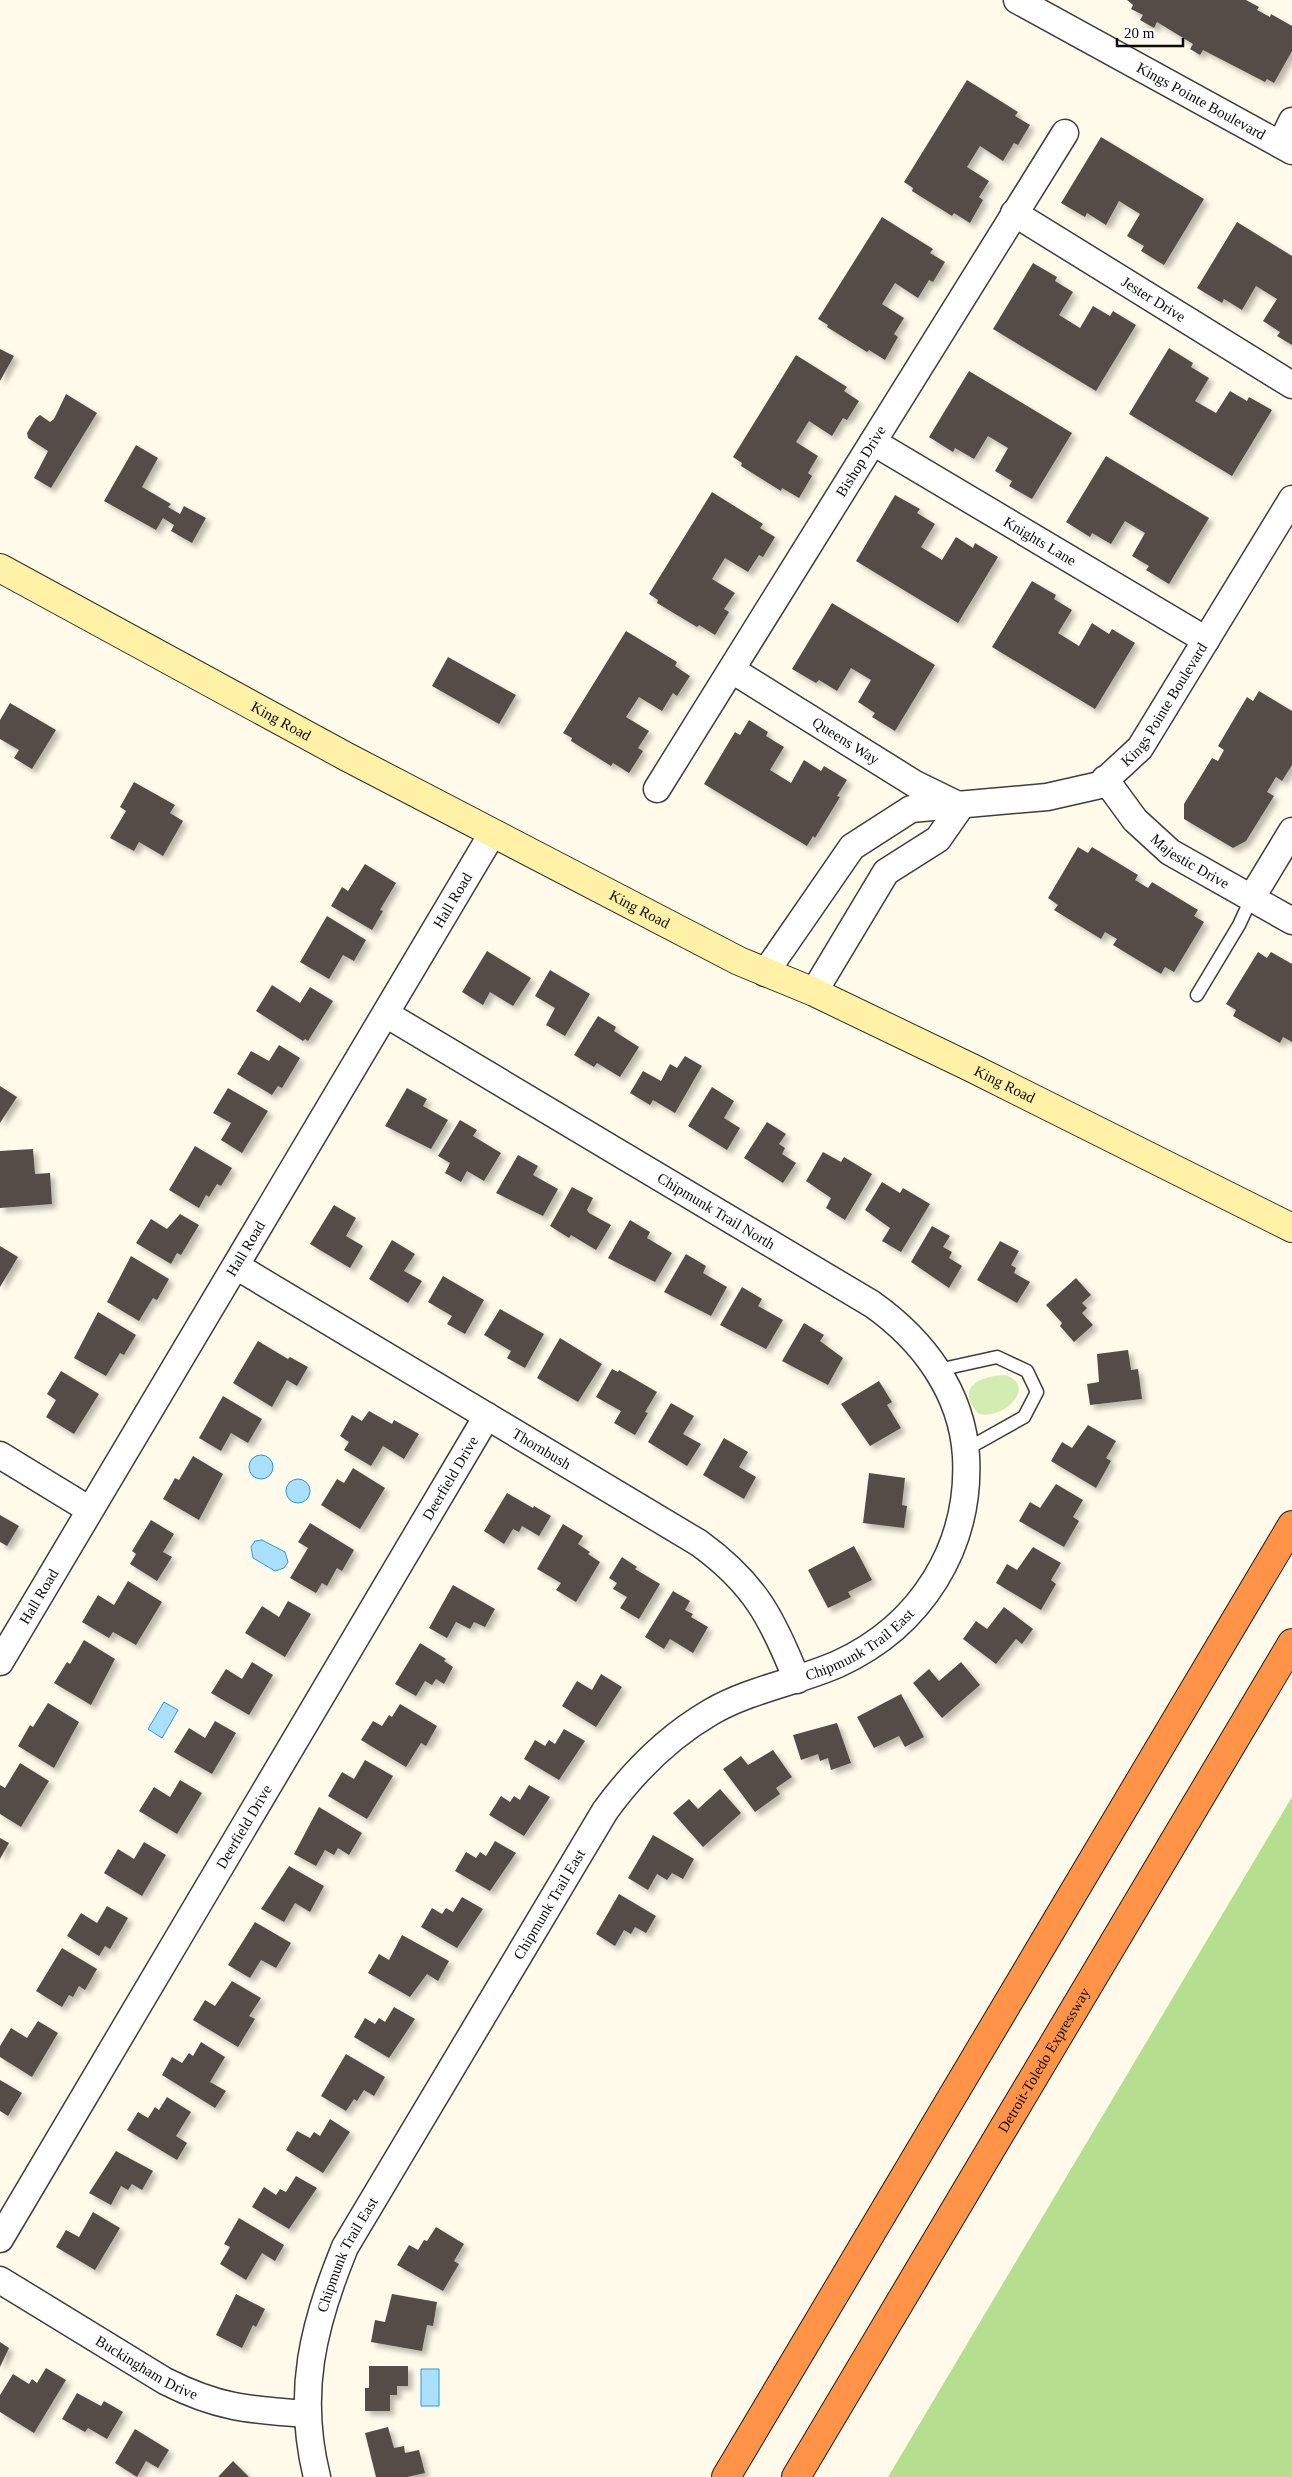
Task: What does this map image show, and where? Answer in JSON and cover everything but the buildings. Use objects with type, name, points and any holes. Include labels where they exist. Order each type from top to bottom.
[{"type":"highway","points":[[726,2477],[1292,1526]]},
{"type":"highway","name":"Detroit-Toledo Expressway","points":[[796,2477],[1292,1644]]},
{"type":"main road","name":"King Road","points":[[0,568],[492,834],[765,973],[814,992],[972,1068],[1292,1228]]},
{"type":"street","name":"Kings Pointe Boulevard","points":[[1017,0],[1286,148],[1292,121]]},
{"type":"street","name":"Bishop Drive","points":[[657,789],[1065,132]]},
{"type":"street","name":"Jester Drive","points":[[1014,212],[1292,385]]},
{"type":"street","name":"Knights Lane","points":[[873,442],[1206,640]]},
{"type":"street","name":"Kings Pointe Boulevard","points":[[765,973],[852,847],[911,809],[961,806],[1047,796],[1100,785],[1140,748],[1292,498]]},
{"type":"street","name":"Queens Way","points":[[732,670],[915,784],[961,806]]},
{"type":"street","name":"Majestic Drive","points":[[1105,779],[1136,820],[1170,852],[1292,921]]},
{"type":"street","points":[[814,992],[886,872],[938,839],[961,806]]},
{"type":"street","points":[[1252,897],[1292,831]]},
{"type":"street","name":"Hall Road","points":[[0,1662],[492,834]]},
{"type":"street","name":"Chipmunk Trail North","points":[[386,1014],[872,1304],[907,1332],[938,1370],[956,1408],[966,1462]]},
{"type":"street","name":"Thornbush","points":[[236,1266],[700,1543],[723,1560],[748,1586],[765,1609],[779,1635],[797,1680]]},
{"type":"street","name":"Deerfield Drive","points":[[0,2239],[488,1416]]},
{"type":"street","points":[[0,1455],[90,1510]]},
{"type":"street","name":"Chipmunk Trail East","points":[[317,2477],[307,2414],[309,2373],[315,2333],[326,2294],[345,2247],[605,1812],[645,1762],[690,1725],[736,1699],[797,1680],[839,1663],[871,1646],[901,1623],[926,1595],[945,1563],[954,1542],[966,1497],[966,1462]]},
{"type":"street","name":"Buckingham Drive","points":[[0,2280],[192,2394],[242,2409],[307,2414]]},
{"type":"lane","points":[[1197,996],[1239,925],[1252,897]]},
{"type":"lane","points":[[938,1370],[997,1357],[1026,1371],[1037,1392],[1024,1417],[966,1462]]},
{"type":"green space","points":[[1005,1375],[1014,1380],[1018,1387],[1018,1394],[1014,1401],[998,1412],[979,1414],[972,1405],[969,1390],[973,1385],[986,1378]]},
{"type":"green space","points":[[1292,1797],[1292,2477],[888,2477]]},
{"type":"water","points":[[261,1455],[270,1458],[273,1467],[270,1476],[261,1479],[252,1476],[249,1467],[252,1458]]},
{"type":"water","points":[[298,1479],[303,1480],[309,1486],[309,1496],[303,1502],[298,1503],[293,1502],[287,1496],[286,1491],[287,1486],[293,1480]]},
{"type":"water","points":[[262,1540],[285,1552],[288,1562],[284,1568],[275,1571],[253,1558],[251,1547],[255,1541]]},
{"type":"water","points":[[164,1702],[178,1710],[162,1738],[148,1729]]},
{"type":"water","points":[[421,2369],[439,2369],[439,2406],[421,2406]]}]
